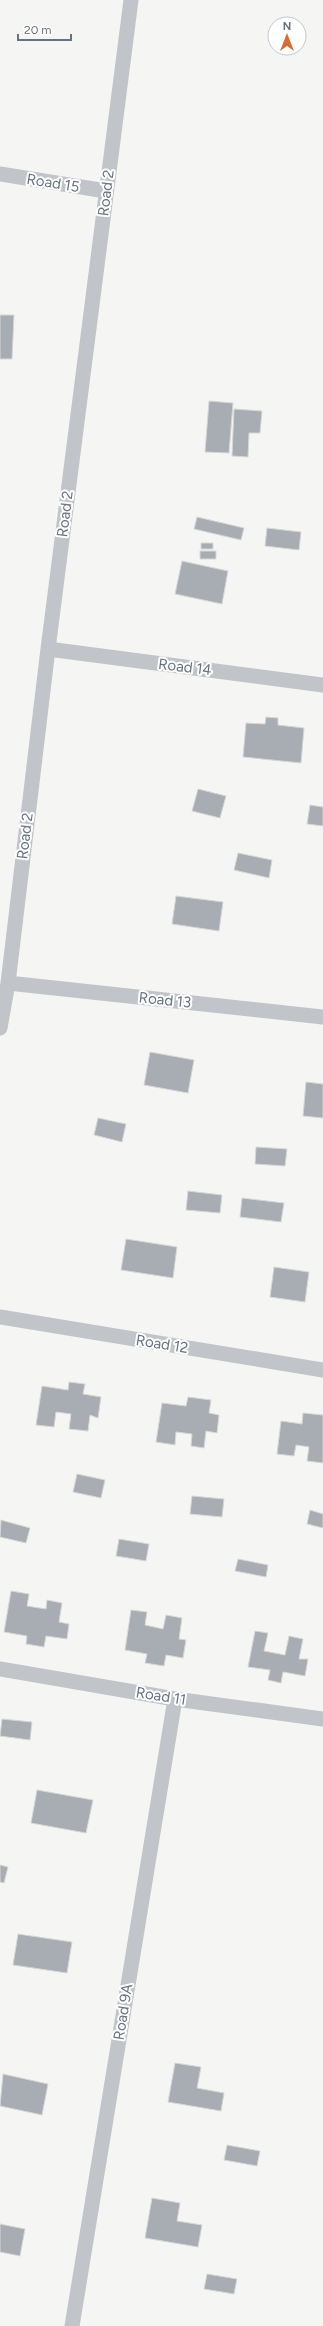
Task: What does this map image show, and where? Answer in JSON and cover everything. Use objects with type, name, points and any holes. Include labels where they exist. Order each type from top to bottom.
[{"type":"street","name":"Road 2","points":[[0,1028],[8,983],[48,649],[131,0]]},
{"type":"street","name":"Road 15","points":[[0,174],[106,191]]},
{"type":"street","name":"Road 14","points":[[48,649],[323,685]]},
{"type":"street","name":"Road 13","points":[[8,983],[323,1017]]},
{"type":"street","name":"Road 12","points":[[0,1317],[323,1370]]},
{"type":"street","name":"Road 11","points":[[0,1669],[174,1699],[323,1719]]},
{"type":"street","name":"Road 9A","points":[[72,2326],[174,1699]]},
{"type":"building","points":[[0,315],[14,315],[12,359],[0,359]]},
{"type":"building","points":[[209,401],[233,403],[229,453],[205,452]]},
{"type":"building","points":[[234,409],[262,411],[260,433],[249,433],[248,457],[232,456]]},
{"type":"building","points":[[197,517],[244,528],[241,540],[194,529]]},
{"type":"building","points":[[267,528],[301,532],[299,550],[265,546]]},
{"type":"building","points":[[201,543],[213,543],[213,549],[201,549]]},
{"type":"building","points":[[200,551],[216,551],[216,559],[200,559]]},
{"type":"building","points":[[182,561],[228,571],[222,604],[175,594]]},
{"type":"building","points":[[266,717],[278,718],[278,725],[304,728],[301,763],[243,757],[246,723],[265,724]]},
{"type":"building","points":[[198,789],[226,796],[220,818],[192,811]]},
{"type":"building","points":[[310,805],[323,807],[323,826],[307,824]]},
{"type":"building","points":[[238,853],[272,860],[269,878],[234,870]]},
{"type":"building","points":[[176,896],[223,902],[219,931],[172,924]]},
{"type":"building","points":[[150,1052],[194,1060],[188,1093],[144,1085]]},
{"type":"building","points":[[306,1082],[323,1084],[323,1118],[303,1116]]},
{"type":"building","points":[[98,1118],[126,1124],[122,1142],[94,1135]]},
{"type":"building","points":[[256,1147],[287,1149],[285,1166],[255,1164]]},
{"type":"building","points":[[188,1191],[222,1195],[220,1213],[186,1210]]},
{"type":"building","points":[[242,1198],[284,1203],[281,1222],[240,1217]]},
{"type":"building","points":[[126,1239],[177,1247],[173,1278],[121,1270]]},
{"type":"building","points":[[274,1267],[309,1272],[305,1302],[270,1297]]},
{"type":"building","points":[[69,1382],[85,1384],[83,1394],[101,1397],[98,1418],[90,1415],[88,1431],[69,1429],[71,1414],[56,1412],[54,1427],[36,1425],[42,1386],[68,1390]]},
{"type":"building","points":[[188,1397],[211,1400],[209,1413],[219,1415],[217,1433],[206,1431],[204,1448],[191,1446],[192,1434],[176,1432],[175,1445],[156,1442],[162,1403],[186,1406]]},
{"type":"building","points":[[303,1413],[323,1415],[323,1463],[307,1461],[309,1447],[296,1445],[294,1456],[277,1454],[281,1421],[302,1424]]},
{"type":"building","points":[[77,1474],[105,1480],[101,1498],[73,1492]]},
{"type":"building","points":[[192,1496],[224,1499],[222,1517],[190,1514]]},
{"type":"building","points":[[310,1510],[323,1514],[323,1528],[307,1524]]},
{"type":"building","points":[[1,1520],[30,1528],[26,1543],[0,1537]]},
{"type":"building","points":[[119,1539],[149,1544],[146,1561],[116,1556]]},
{"type":"building","points":[[238,1559],[268,1565],[266,1577],[235,1571]]},
{"type":"building","points":[[11,1591],[29,1594],[27,1606],[46,1609],[47,1600],[62,1603],[59,1622],[69,1624],[67,1639],[46,1636],[44,1647],[26,1644],[27,1636],[4,1632]]},
{"type":"building","points":[[131,1610],[147,1612],[145,1625],[163,1629],[166,1615],[182,1618],[179,1639],[186,1640],[183,1658],[166,1655],[164,1666],[145,1663],[147,1654],[125,1650]]},
{"type":"building","points":[[255,1631],[268,1633],[264,1651],[285,1655],[289,1636],[303,1639],[299,1659],[308,1659],[305,1676],[283,1672],[281,1683],[268,1680],[270,1670],[248,1667]]},
{"type":"building","points":[[2,1719],[32,1722],[30,1740],[0,1736]]},
{"type":"building","points":[[37,1790],[93,1800],[86,1833],[31,1823]]},
{"type":"building","points":[[0,1865],[8,1867],[4,1883],[0,1882]]},
{"type":"building","points":[[18,1934],[72,1942],[67,1973],[13,1965]]},
{"type":"building","points":[[175,2063],[201,2067],[197,2088],[224,2093],[221,2111],[168,2102]]},
{"type":"building","points":[[3,2074],[48,2084],[42,2115],[0,2106]]},
{"type":"building","points":[[227,2145],[260,2151],[257,2166],[224,2160]]},
{"type":"building","points":[[152,2198],[180,2203],[177,2221],[202,2225],[198,2247],[145,2238]]},
{"type":"building","points":[[0,2224],[25,2229],[20,2256],[0,2252]]},
{"type":"building","points":[[207,2274],[237,2279],[234,2294],[204,2289]]}]
